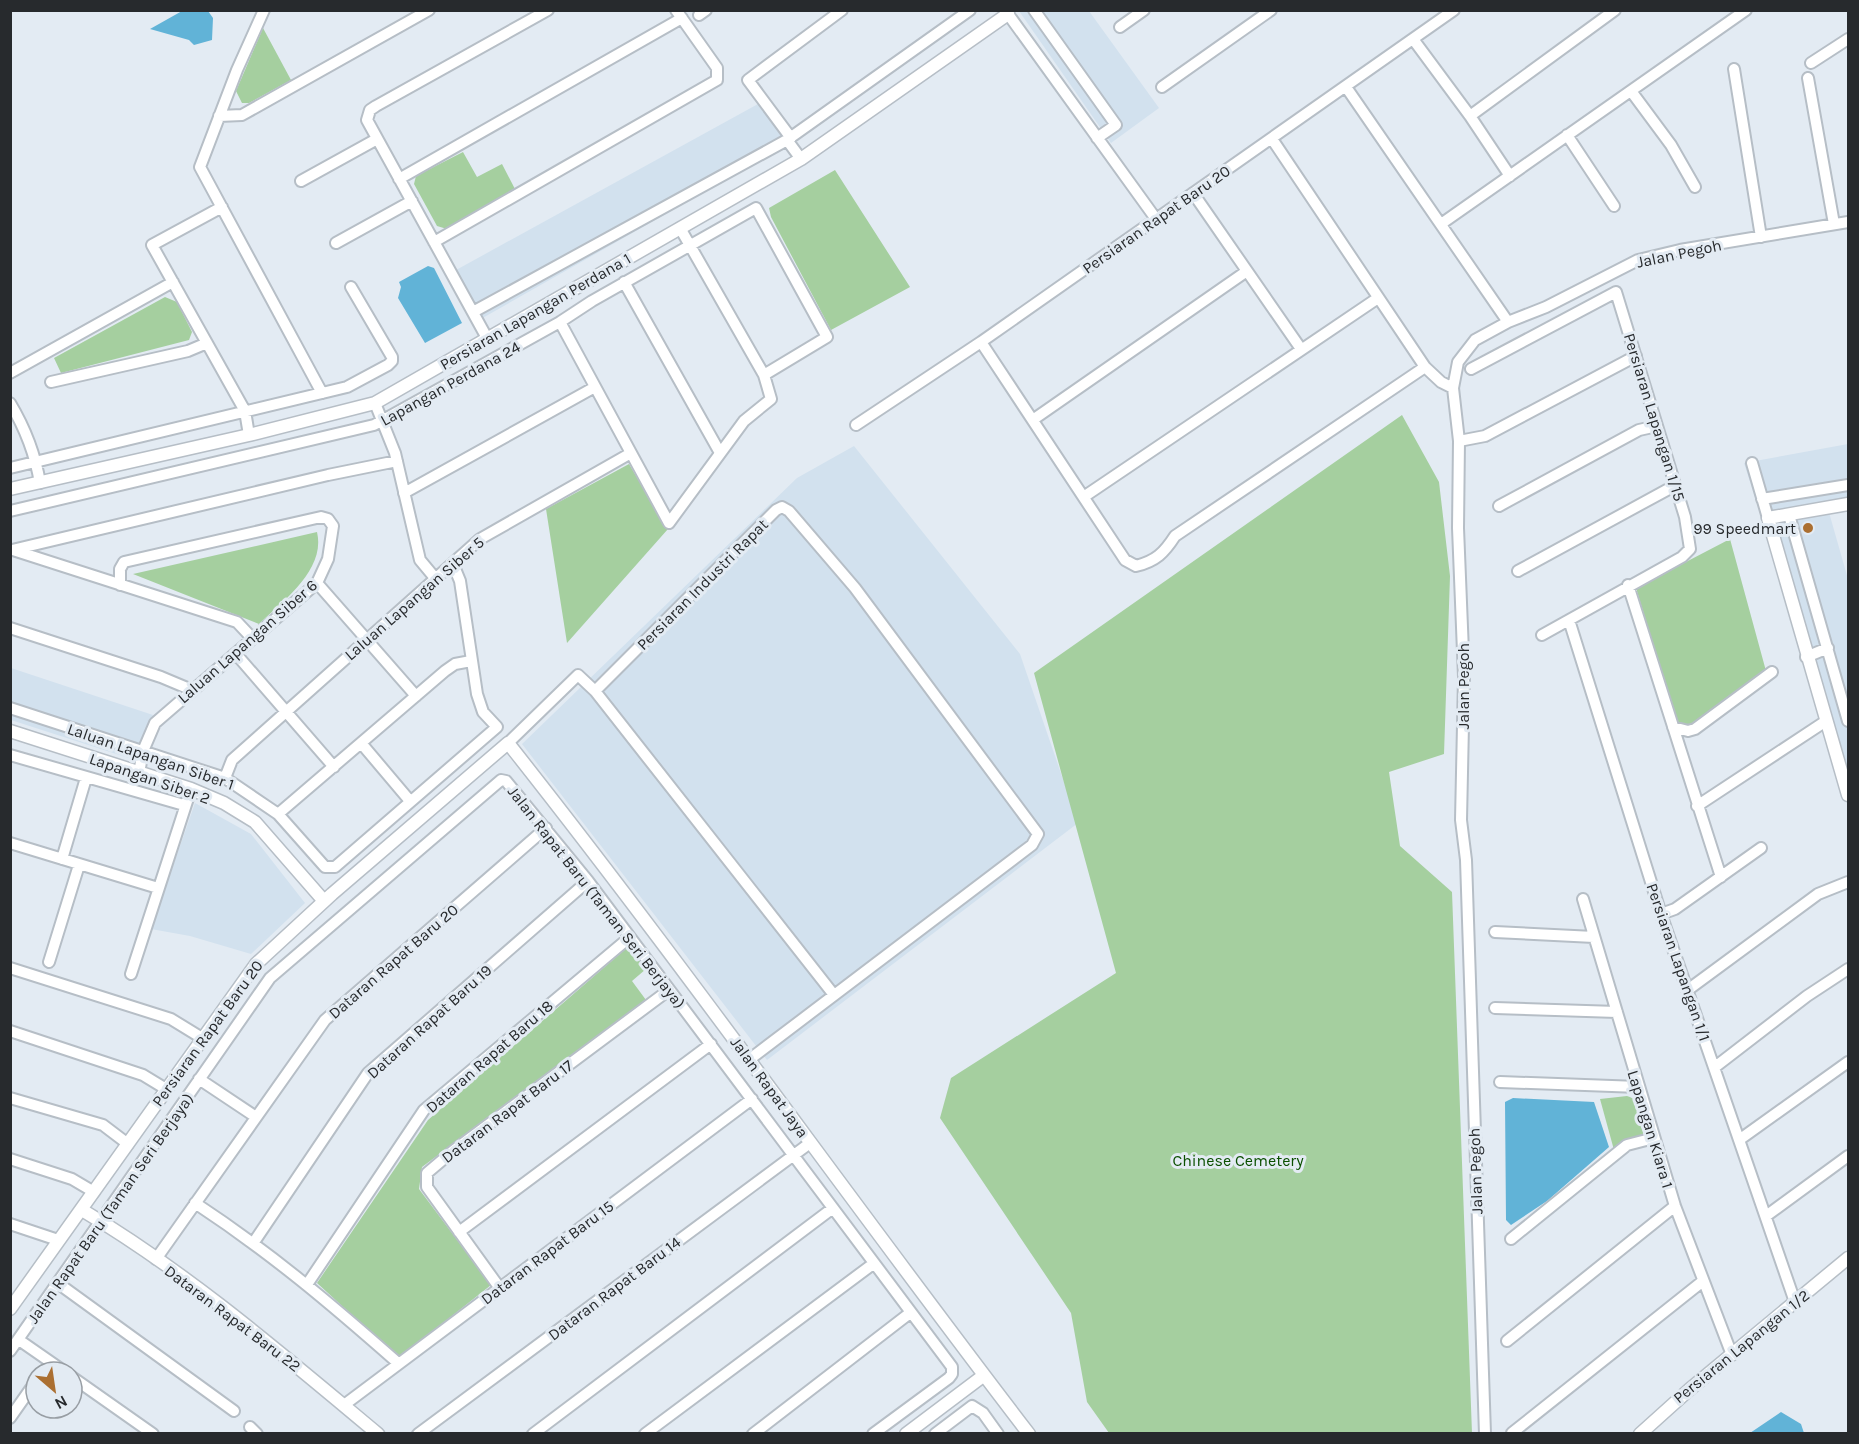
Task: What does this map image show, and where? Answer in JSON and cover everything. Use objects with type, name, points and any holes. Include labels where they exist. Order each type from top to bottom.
[{"type":"street","points":[[264,10],[200,167],[322,393]]},
{"type":"street","points":[[219,116],[242,115],[429,10]]},
{"type":"street","points":[[488,338],[367,120],[370,110],[376,106],[548,10]]},
{"type":"street","points":[[801,159],[748,80],[842,10]]},
{"type":"street","points":[[473,312],[789,139],[970,10]]},
{"type":"street","points":[[1034,10],[1116,125],[1097,138]]},
{"type":"street","points":[[1120,27],[1144,10]]},
{"type":"street","points":[[1162,87],[1271,10]]},
{"type":"street","name":"Persiaran Rapat Baru 20","points":[[856,425],[981,342],[1454,10]]},
{"type":"street","points":[[1470,116],[1615,10]]},
{"type":"street","points":[[1441,224],[1746,10]]},
{"type":"street","points":[[1007,12],[1155,219]]},
{"type":"street","name":"Persiaran Lapangan Perdana 1","points":[[10,489],[249,435],[375,403],[801,159],[1007,12]]},
{"type":"street","points":[[399,179],[679,14],[719,71],[713,83],[434,242]]},
{"type":"street","points":[[1413,39],[1470,116],[1510,176]]},
{"type":"street","points":[[1810,63],[1848,39]]},
{"type":"street","points":[[1734,69],[1761,237]]},
{"type":"street","points":[[1808,78],[1834,224]]},
{"type":"street","points":[[1346,87],[1508,322]]},
{"type":"street","points":[[1631,91],[1671,145],[1695,187]]},
{"type":"street","points":[[1567,135],[1614,206]]},
{"type":"street","points":[[301,181],[377,139]]},
{"type":"street","points":[[1272,139],[1425,367],[1441,382],[1453,388]]},
{"type":"street","points":[[1193,193],[1301,349]]},
{"type":"street","points":[[336,243],[412,201]]},
{"type":"street","points":[[222,207],[152,245],[245,411],[249,435]]},
{"type":"street","name":"Lapangan Perdana 24","points":[[10,511],[343,434],[383,420],[560,322],[624,282],[692,246],[756,208],[826,337],[764,375]]},
{"type":"street","name":"Jalan Pegoh","points":[[1485,1434],[1466,860],[1461,820],[1464,677],[1458,528],[1458,441],[1453,388],[1458,362],[1467,347],[1508,322],[1546,308],[1638,260],[1848,222]]},
{"type":"street","points":[[560,322],[669,523],[719,451],[744,421],[771,399],[764,375],[680,228]]},
{"type":"street","points":[[1034,419],[1247,271]]},
{"type":"street","points":[[10,373],[173,282]]},
{"type":"street","points":[[624,282],[719,451]]},
{"type":"street","points":[[10,468],[347,387],[392,361],[392,357],[351,287]]},
{"type":"street","name":"Persiaran Lapangan 1/15","points":[[1471,369],[1589,304],[1616,292],[1690,536],[1690,549],[1682,557],[1542,634]]},
{"type":"street","points":[[1085,496],[1378,298]]},
{"type":"street","points":[[981,342],[1085,496],[1125,560],[1136,566],[1152,562],[1163,555],[1175,536],[1425,367]]},
{"type":"street","points":[[51,382],[188,351],[207,343]]},
{"type":"street","points":[[1458,441],[1485,436],[1636,356]]},
{"type":"street","points":[[404,493],[595,387]]},
{"type":"street","points":[[10,403],[23,425],[36,461],[39,483]]},
{"type":"street","points":[[375,403],[398,461],[420,560],[435,578]]},
{"type":"street","points":[[1499,506],[1640,430],[1657,426]]},
{"type":"street","name":"Laluan Lapangan Siber 5","points":[[225,778],[232,760],[480,538],[631,453]]},
{"type":"street","points":[[11,550],[328,475],[398,461]]},
{"type":"street","points":[[1752,463],[1806,657],[1846,779],[1848,795]]},
{"type":"street","points":[[1518,571],[1676,485]]},
{"type":"street","points":[[1762,499],[1848,485]]},
{"type":"street","points":[[1768,518],[1848,504]]},
{"type":"street","name":"Persiaran Industri Rapat","points":[[595,691],[776,510],[782,507],[789,511],[855,588],[1038,834],[1032,845],[750,1059]]},
{"type":"street","points":[[1789,515],[1848,721]]},
{"type":"street","name":"Laluan Lapangan Siber 6","points":[[120,585],[120,569],[124,562],[321,517],[328,519],[333,526],[328,559],[317,583],[155,723],[143,751],[139,773]]},
{"type":"street","points":[[11,550],[237,622],[252,638]]},
{"type":"street","points":[[278,814],[455,664],[471,661],[460,582],[453,564]]},
{"type":"street","points":[[317,583],[416,696]]},
{"type":"street","points":[[1628,585],[1720,877]]},
{"type":"street","name":"Persiaran Lapangan 1/1","points":[[1569,620],[1661,914],[1689,989],[1795,1302]]},
{"type":"street","points":[[10,628],[161,677],[192,690]]},
{"type":"street","points":[[1806,657],[1828,648]]},
{"type":"street","points":[[236,654],[334,767]]},
{"type":"street","name":"Laluan Lapangan Siber 1","points":[[10,708],[225,778],[250,792],[278,814],[330,869],[497,727],[480,704],[471,661]]},
{"type":"street","points":[[1673,727],[1688,731],[1695,729],[1772,672]]},
{"type":"street","name":"Persiaran Rapat Baru 20","points":[[10,1309],[16,1290],[82,1210],[256,964],[324,901],[508,743],[578,675],[595,691]]},
{"type":"street","points":[[595,691],[834,995]]},
{"type":"street","points":[[1697,806],[1826,721]]},
{"type":"street","name":"Lapangan Siber 2","points":[[10,731],[191,789],[224,803],[255,822],[324,901]]},
{"type":"street","points":[[361,743],[410,801]]},
{"type":"street","name":"Jalan Rapat Jaya","points":[[508,743],[750,1059],[983,1376],[1029,1434]]},
{"type":"street","points":[[10,755],[184,805]]},
{"type":"street","points":[[62,859],[86,778]]},
{"type":"street","name":"Jalan Rapat Baru (Taman Seri Berjaya)","points":[[10,1351],[59,1284],[270,978],[496,782],[506,781],[588,881],[952,1367],[952,1374],[873,1434]]},
{"type":"street","points":[[131,974],[191,789]]},
{"type":"street","name":"Dataran Rapat Baru 20","points":[[156,1259],[325,1020],[546,828]]},
{"type":"street","points":[[10,843],[158,888]]},
{"type":"street","points":[[1661,914],[1675,909],[1761,848]]},
{"type":"street","points":[[49,962],[79,865]]},
{"type":"street","name":"Dataran Rapat Baru 19","points":[[254,1242],[368,1072],[588,881]]},
{"type":"street","points":[[1689,989],[1818,894],[1848,882]]},
{"type":"street","name":"Lapangan Kiara 1","points":[[1583,899],[1675,1206],[1732,1354]]},
{"type":"street","points":[[1495,932],[1594,937]]},
{"type":"street","name":"Dataran Rapat Baru 18","points":[[308,1283],[424,1110],[630,937]]},
{"type":"street","points":[[10,968],[171,1019],[202,1038]]},
{"type":"street","points":[[1715,1067],[1807,996],[1848,969]]},
{"type":"street","name":"Dataran Rapat Baru 17","points":[[499,1287],[427,1187],[427,1173],[453,1151],[669,990]]},
{"type":"street","points":[[1495,1008],[1617,1012]]},
{"type":"street","points":[[10,1031],[143,1075],[166,1089]]},
{"type":"street","points":[[459,1232],[711,1044]]},
{"type":"street","points":[[1739,1140],[1848,1062]]},
{"type":"street","points":[[199,1079],[256,1117]]},
{"type":"street","points":[[1500,1082],[1639,1088]]},
{"type":"street","points":[[10,1098],[103,1125],[128,1144]]},
{"type":"street","name":"Dataran Rapat Baru 15","points":[[344,1405],[752,1099]]},
{"type":"street","points":[[1511,1239],[1627,1145],[1654,1138]]},
{"type":"street","name":"Dataran Rapat Baru 14","points":[[418,1434],[810,1143]]},
{"type":"street","points":[[1766,1216],[1848,1156]]},
{"type":"street","points":[[10,1159],[72,1179],[94,1192]]},
{"type":"street","points":[[195,1203],[254,1242],[308,1283],[398,1363]]},
{"type":"street","points":[[1507,1341],[1675,1206]]},
{"type":"street","points":[[533,1434],[833,1208]]},
{"type":"street","name":"Dataran Rapat Baru 22","points":[[82,1210],[156,1259],[252,1329],[378,1434]]},
{"type":"street","points":[[10,1224],[58,1240]]},
{"type":"street","name":"Persiaran Lapangan 1/2","points":[[1633,1434],[1848,1258]]},
{"type":"street","points":[[645,1434],[873,1264]]},
{"type":"street","points":[[1512,1433],[1703,1281]]},
{"type":"street","points":[[59,1284],[234,1411]]},
{"type":"street","points":[[753,1434],[910,1313]]},
{"type":"street","points":[[19,1340],[49,1360]]},
{"type":"street","points":[[906,1434],[983,1376]]},
{"type":"street","points":[[84,1385],[153,1434]]},
{"type":"street","points":[[1640,1434],[1690,1389]]},
{"type":"street","points":[[10,1418],[24,1398]]},
{"type":"street","points":[[935,1434],[972,1406],[984,1413],[998,1434]]},
{"type":"shaded area","points":[[1019,11],[1089,11],[1159,108],[1111,143]]},
{"type":"shaded area","points":[[758,104],[789,144],[472,324],[447,275]]},
{"type":"shaded area","points":[[1848,444],[1848,505],[1828,509],[1848,579],[1848,779],[1845,780],[1744,463]]},
{"type":"shaded area","points":[[854,446],[1020,654],[1078,823],[767,1060],[522,744],[797,478]]},
{"type":"shaded area","points":[[11,668],[153,715],[138,761],[11,720]]},
{"type":"shaded area","points":[[195,803],[251,834],[305,903],[251,954],[190,936],[151,929]]},
{"type":"green space","points":[[263,28],[291,80],[249,103],[242,103],[236,91]]},
{"type":"green space","points":[[463,152],[477,177],[502,164],[516,191],[447,229],[437,226],[414,184],[416,176]]},
{"type":"green space","points":[[835,170],[910,287],[831,330],[771,217],[769,208]]},
{"type":"green space","points":[[165,297],[177,302],[192,332],[189,340],[61,373],[54,358]]},
{"type":"green space","name":"Chinese Cemetery","points":[[1402,415],[1439,482],[1450,576],[1444,754],[1389,772],[1400,846],[1452,892],[1472,1433],[1109,1433],[1087,1402],[1071,1313],[940,1118],[951,1078],[1116,973],[1034,673]]},
{"type":"green space","points":[[629,464],[668,529],[567,643],[546,509]]},
{"type":"green space","points":[[317,532],[318,546],[309,572],[290,595],[259,624],[133,574]]},
{"type":"green space","points":[[1730,539],[1766,671],[1696,724],[1683,726],[1676,721],[1636,588]]},
{"type":"green space","points":[[630,945],[646,969],[632,981],[646,1000],[422,1167],[419,1189],[491,1285],[399,1358],[317,1283],[428,1120]]},
{"type":"green space","points":[[1627,1096],[1640,1106],[1650,1135],[1614,1150],[1600,1099]]},
{"type":"water","points":[[182,11],[208,11],[213,18],[212,40],[194,45],[189,40],[150,29]]},
{"type":"water","points":[[428,266],[434,268],[462,323],[425,343],[398,298],[401,287],[399,282]]},
{"type":"water","points":[[1513,1098],[1594,1102],[1609,1147],[1547,1201],[1511,1225],[1506,1220],[1505,1102]]},
{"type":"water","points":[[1781,1412],[1801,1424],[1804,1433],[1750,1433]]},
{"type":"place","name":"99 Speedmart","points":[[1808,528]]}]
